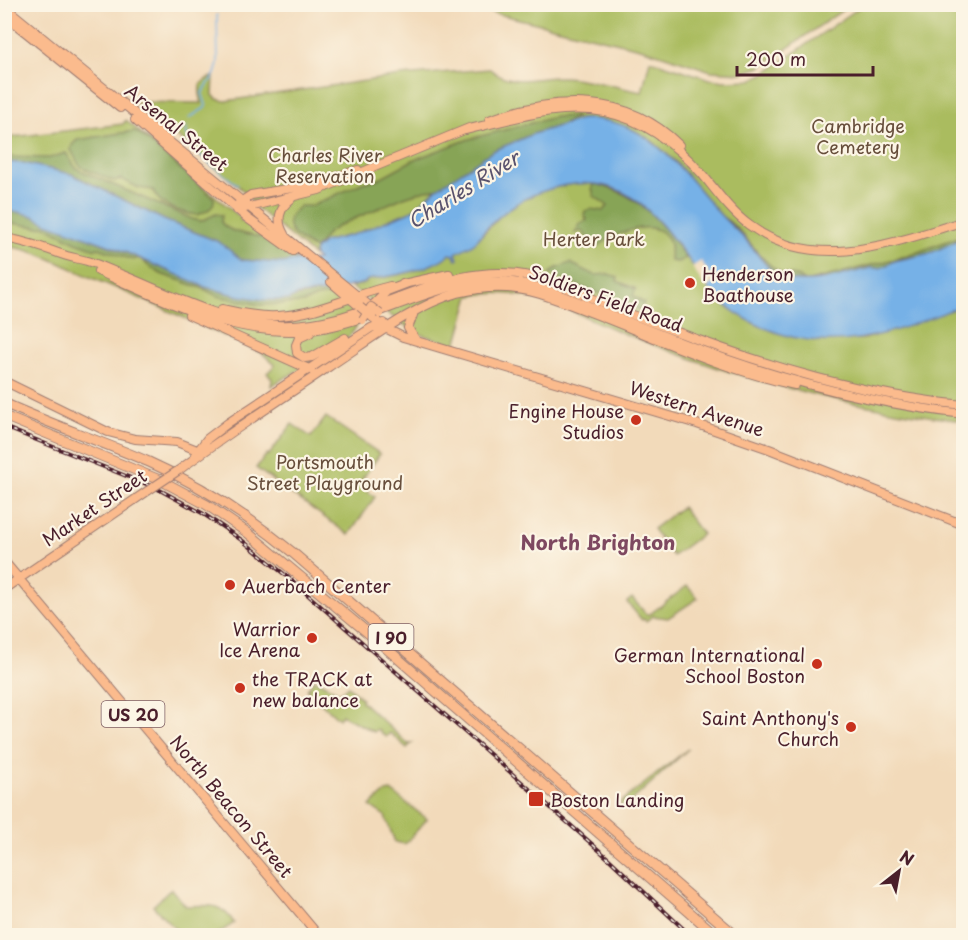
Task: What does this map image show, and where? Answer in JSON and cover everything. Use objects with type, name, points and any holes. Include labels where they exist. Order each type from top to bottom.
[{"type":"highway","name":"I 90","points":[[4,403],[165,469],[252,521],[298,558],[736,936]]},
{"type":"highway","name":"I 90","points":[[4,416],[162,481],[207,505],[248,533],[578,813],[717,936]]},
{"type":"main road","name":"Arsenal Street","points":[[4,6],[291,241],[325,274]]},
{"type":"main road","name":"Arsenal Street","points":[[4,15],[131,116],[237,210],[310,261]]},
{"type":"main road","points":[[244,203],[296,196],[340,183],[382,163],[465,130],[558,110],[604,112],[626,118],[652,130],[695,166],[747,223],[775,241],[801,249],[828,251],[875,247],[963,221]]},
{"type":"main road","points":[[237,210],[251,195],[318,183],[382,163]]},
{"type":"main road","points":[[291,241],[281,229],[279,219],[284,205],[296,196]]},
{"type":"main road","name":"Soldiers Field Road","points":[[4,238],[33,244],[70,257],[155,296],[201,314],[249,328],[290,332],[347,322],[452,285],[480,281],[513,282],[545,289],[714,355],[840,393],[963,414]]},
{"type":"main road","name":"Soldiers Field Road","points":[[70,257],[87,261],[220,314],[276,325],[300,325],[333,320],[442,281],[482,273],[515,274],[548,281],[701,341],[812,376],[875,392],[963,405]]},
{"type":"main road","points":[[173,297],[244,314],[272,316],[305,312],[352,297],[453,273],[482,273]]},
{"type":"main road","name":"Western Avenue","points":[[325,274],[387,326],[415,339],[747,441],[963,525]]},
{"type":"main road","points":[[201,452],[207,439],[228,423],[354,336],[369,311],[387,291],[408,283]]},
{"type":"main road","points":[[201,452],[387,326],[440,300],[470,291],[501,288],[531,292],[750,374],[800,387],[840,393]]},
{"type":"main road","points":[[155,296],[177,309],[319,374]]},
{"type":"main road","name":"Western Avenue","points":[[369,311],[387,326]]},
{"type":"main road","points":[[415,313],[408,326],[415,339]]},
{"type":"main road","points":[[323,328],[298,339],[295,346],[298,354],[311,358],[371,328],[387,326]]},
{"type":"main road","points":[[4,381],[113,434],[135,439],[175,441],[201,452]]},
{"type":"main road","name":"Market Street","points":[[4,588],[179,470],[201,452]]},
{"type":"main road","name":"North Beacon Street","points":[[4,561],[319,936]]},
{"type":"green space","points":[[483,4],[850,5],[760,67],[742,73],[711,71],[644,49],[494,13],[485,9]]},
{"type":"green space","name":"Cambridge Cemetery","points":[[863,5],[963,5],[963,238],[951,245],[814,282],[780,277],[724,219],[676,162],[651,140],[631,129],[597,119],[580,119],[564,125],[462,173],[436,189],[413,210],[355,234],[328,241],[314,252],[314,256],[257,208],[245,192],[135,102],[202,103],[200,86],[214,76],[213,95],[225,101],[400,76],[490,69],[498,75],[516,80],[563,77],[642,92],[650,60],[710,79],[751,80],[765,73]]},
{"type":"green space","points":[[578,116],[559,127],[533,134],[493,151],[436,189],[404,197],[340,225],[328,233],[315,249],[295,236],[289,226],[289,220],[300,206],[312,206],[362,183],[378,179],[413,160],[469,139],[555,117]]},
{"type":"green space","name":"Charles River Reservation","points":[[126,120],[241,218],[240,220],[299,260],[282,263],[252,262],[71,174],[5,162],[5,138],[123,124]]},
{"type":"green space","points":[[134,131],[214,198],[207,211],[197,215],[178,210],[160,200],[153,190],[139,188],[121,179],[114,181],[85,169],[79,165],[71,150],[77,140]]},
{"type":"green space","points":[[66,153],[76,168],[192,219],[201,221],[216,214],[222,215],[221,222],[225,226],[242,233],[269,239],[297,261],[282,263],[242,260],[219,242],[164,220],[71,174],[23,163],[5,162],[5,157],[50,158]]},
{"type":"green space","name":"Herter Park","points":[[582,182],[595,184],[674,239],[715,296],[730,309],[755,324],[782,334],[816,341],[864,339],[963,305],[963,421],[846,402],[760,381],[677,354],[549,302],[510,294],[490,293],[470,296],[456,345],[416,333],[351,287],[366,283],[366,280],[421,269],[450,254],[454,255],[456,260],[455,253],[476,241],[502,214],[522,200],[544,190]]},
{"type":"green space","points":[[595,184],[624,194],[637,202],[658,221],[686,258],[678,262],[670,261],[669,239],[660,231],[651,228],[631,230],[611,238],[596,248],[583,232],[575,233],[580,224],[587,220],[585,211],[591,209],[603,211],[608,206],[594,196],[592,188]]},
{"type":"green space","points":[[4,211],[18,212],[233,295],[264,300],[334,289],[358,313],[358,322],[354,331],[334,349],[271,386],[272,379],[267,373],[275,365],[262,353],[49,258],[27,250],[5,246]]},
{"type":"green space","points":[[4,211],[26,213],[139,258],[133,260],[99,248],[96,249],[76,242],[45,226],[5,222]]},
{"type":"green space","points":[[721,216],[737,229],[771,266],[779,272],[799,277],[804,281],[788,280],[767,267],[750,244]]},
{"type":"green space","points":[[963,235],[963,238],[949,247],[916,258],[894,262],[880,269],[871,268],[836,278],[809,281],[910,255]]},
{"type":"green space","points":[[143,260],[212,289],[239,296],[276,300],[333,290],[333,295],[317,297],[303,303],[260,305],[217,296],[161,274]]},
{"type":"green space","points":[[570,263],[595,275],[608,274],[618,277],[617,281],[636,289],[633,296],[644,303],[640,310],[549,274]]},
{"type":"green space","name":"Portsmouth Street Playground","points":[[326,417],[380,454],[358,485],[375,497],[349,535],[256,468],[267,454],[269,455],[292,424],[311,437]]},
{"type":"green space","points":[[682,507],[702,534],[673,556],[653,529]]},
{"type":"green space","points":[[687,586],[698,598],[668,618],[653,616],[646,621],[642,620],[627,602],[632,598],[646,614],[650,614]]},
{"type":"green space","points":[[314,679],[340,693],[348,686],[408,744],[412,743],[407,748],[390,733],[386,737],[377,729],[374,732],[342,715],[339,719],[307,690]]},
{"type":"green space","points":[[688,749],[624,808],[620,803]]},
{"type":"green space","points":[[391,791],[427,819],[405,844],[395,842],[385,816],[370,806],[386,792]]},
{"type":"green space","points":[[171,889],[186,906],[207,905],[219,908],[234,923],[216,935],[181,935],[153,906]]},
{"type":"water","name":"Charles River","points":[[581,119],[604,120],[624,126],[643,135],[660,148],[767,266],[778,275],[790,280],[811,281],[871,268],[881,268],[895,261],[930,253],[963,238],[963,305],[910,326],[856,339],[805,340],[777,333],[738,314],[716,297],[669,233],[637,201],[618,190],[597,184],[572,184],[527,198],[511,207],[473,244],[456,253],[458,259],[456,260],[454,255],[450,254],[432,265],[410,272],[367,280],[365,283],[325,292],[298,295],[288,300],[264,300],[205,287],[116,248],[33,216],[5,211],[4,162],[23,163],[71,174],[164,220],[219,242],[242,260],[282,263],[318,260],[314,256],[315,250],[324,242],[355,234],[413,210],[436,189],[493,151],[533,134]]},
{"type":"pier","points":[[701,261],[715,282],[706,288],[692,267]]},
{"type":"waterway","points":[[189,118],[205,108],[202,93],[215,74],[218,64],[217,15]]},
{"type":"waterway","points":[[186,126],[187,135],[197,152],[238,185]]},
{"type":"railway","points":[[4,427],[156,488],[202,513],[243,541],[284,574],[609,859],[691,936]]},
{"type":"place","name":"Henderson Boathouse","points":[[690,283]]},
{"type":"place","name":"Engine House Studios","points":[[636,420]]},
{"type":"place","name":"Auerbach Center","points":[[230,585]]},
{"type":"place","name":"Warrior Ice Arena","points":[[312,638]]},
{"type":"place","name":"German International School Boston","points":[[817,664]]},
{"type":"place","name":"the TRACK at new balance","points":[[240,688]]},
{"type":"place","name":"Saint Anthony's Church","points":[[851,727]]},
{"type":"place","name":"Boston Landing","points":[[536,799]]},
{"type":"district","name":"North Brighton","points":[[598,542]]}]
